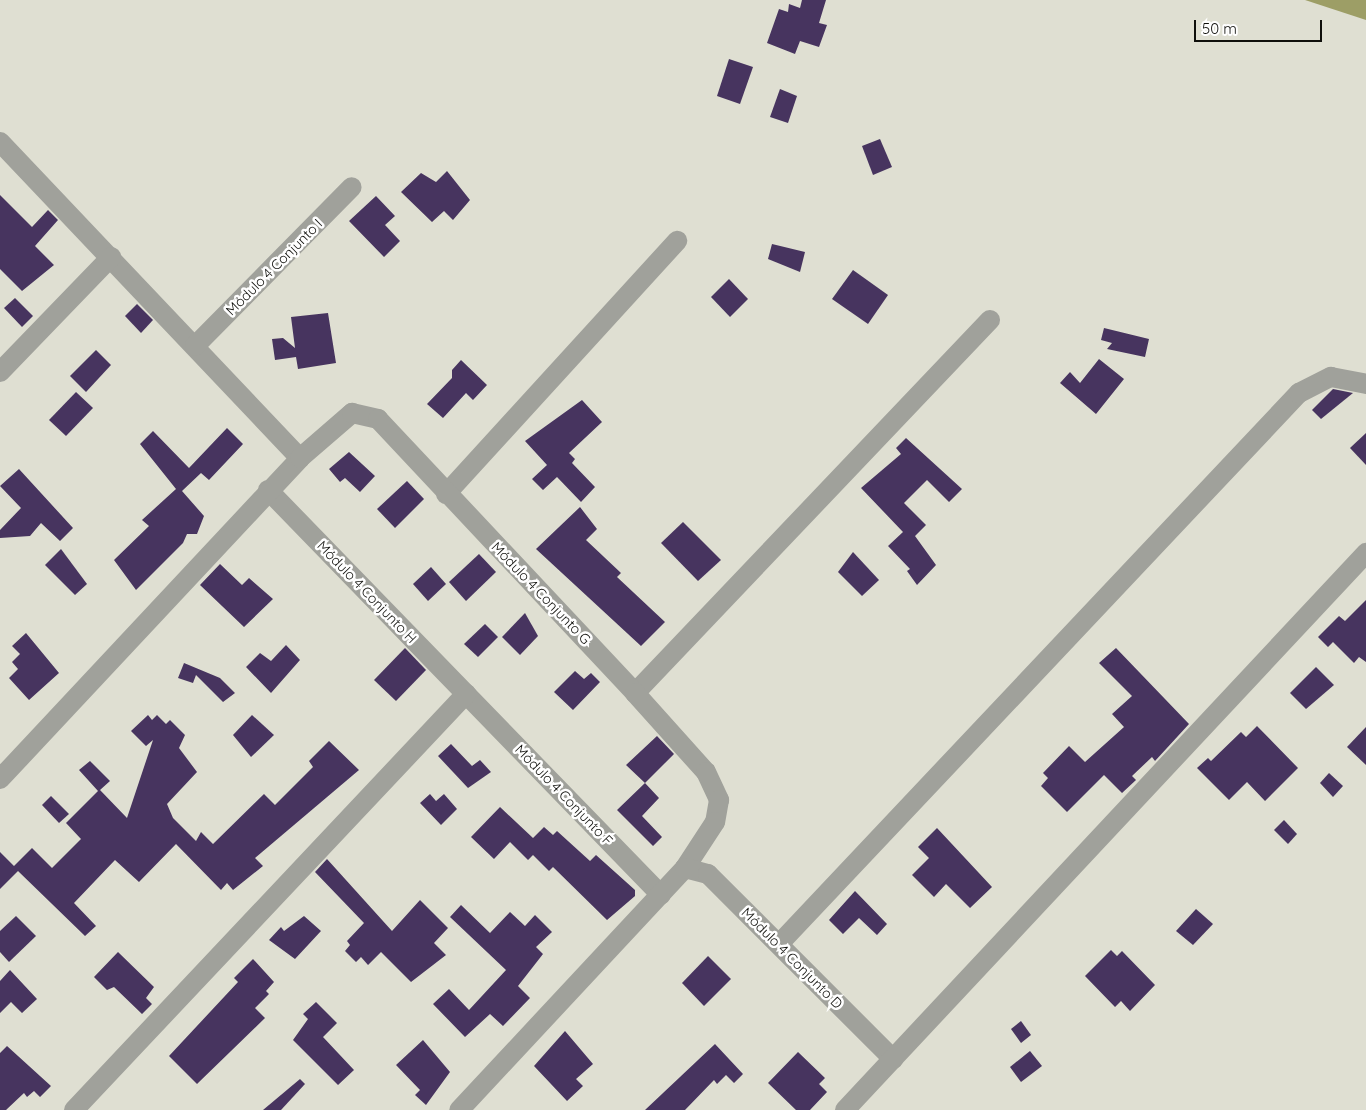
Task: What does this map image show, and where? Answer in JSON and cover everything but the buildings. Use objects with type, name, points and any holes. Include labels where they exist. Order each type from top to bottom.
[{"type":"street","points":[[0,142],[300,458]]},
{"type":"street","name":"Módulo 4 Conjunto I","points":[[195,346],[352,187]]},
{"type":"street","points":[[0,779],[268,490],[340,421],[360,411],[378,419],[446,494],[677,242]]},
{"type":"street","points":[[0,372],[111,257]]},
{"type":"street","points":[[636,693],[990,320]]},
{"type":"street","points":[[779,944],[1299,393],[1331,377],[1366,384]]},
{"type":"street","name":"Módulo 4 Conjunto H","points":[[268,490],[466,694]]},
{"type":"street","name":"Módulo 4 Conjunto G","points":[[446,494],[636,693],[706,772],[719,800],[715,822],[684,868],[661,895],[459,1110]]},
{"type":"street","points":[[845,1110],[1366,552]]},
{"type":"street","points":[[74,1110],[466,694]]},
{"type":"street","name":"Módulo 4 Conjunto F","points":[[466,694],[661,895]]},
{"type":"street","name":"Módulo 4 Conjunto D","points":[[684,868],[708,874],[893,1059]]},
{"type":"green space","points":[[1305,0],[1366,0],[1366,20]]}]
